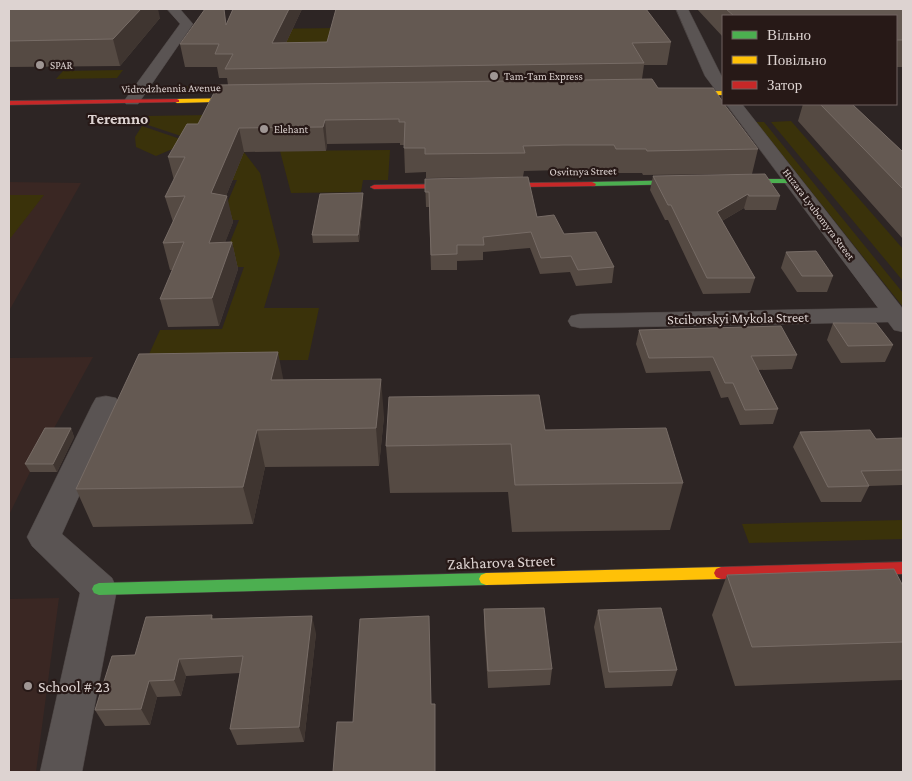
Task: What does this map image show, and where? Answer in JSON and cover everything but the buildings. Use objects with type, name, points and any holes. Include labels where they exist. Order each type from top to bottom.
[{"type":"street","points":[[132,101],[187,24],[173,9]]},
{"type":"street","points":[[682,9],[713,76],[722,90]]},
{"type":"street","points":[[669,94],[722,91]]},
{"type":"street","name":"Vidrodzhennia Avenue","points":[[9,103],[258,100]]},
{"type":"street","name":"Huzara Lyubomyra Street","points":[[735,105],[899,320]]},
{"type":"street","points":[[723,182],[793,180]]},
{"type":"street","name":"Osvitnya Street","points":[[374,187],[703,182]]},
{"type":"street","name":"Stciborskyi Mykola Street","points":[[580,321],[899,320]]},
{"type":"street","points":[[61,772],[99,589],[44,537],[106,405]]},
{"type":"street","name":"Zakharova Street","points":[[99,589],[903,568]]},
{"type":"shaded area","points":[[340,28],[443,53],[252,56],[264,29]]},
{"type":"shaded area","points":[[123,70],[117,78],[56,79],[63,71]]},
{"type":"shaded area","points":[[461,83],[461,87],[147,91],[150,87]]},
{"type":"shaded area","points":[[209,115],[196,141],[142,123],[147,116]]},
{"type":"shaded area","points":[[791,121],[903,249],[903,281],[771,122]]},
{"type":"shaded area","points":[[756,122],[764,122],[903,293],[903,307]]},
{"type":"shaded area","points":[[142,126],[189,142],[156,156],[136,147],[135,137]]},
{"type":"shaded area","points":[[240,147],[260,173],[280,254],[264,308],[319,308],[308,360],[146,361],[160,330],[222,329],[244,267],[220,267],[239,220],[220,220],[237,180],[216,180]]},
{"type":"shaded area","points":[[390,150],[388,180],[363,180],[361,192],[291,193],[280,151]]},
{"type":"shaded area","points":[[9,182],[81,183],[9,311]]},
{"type":"shaded area","points":[[9,195],[44,195],[9,240]]},
{"type":"shaded area","points":[[93,357],[30,472],[9,515],[9,358]]},
{"type":"shaded area","points":[[903,520],[903,539],[749,543],[742,524]]},
{"type":"shaded area","name":"School # 23","points":[[59,598],[36,772],[9,772],[9,599]]},
{"type":"traffic: fast","points":[[732,181],[793,181]]},
{"type":"traffic: fast","points":[[592,184],[689,182]]},
{"type":"traffic: fast","points":[[99,589],[486,579]]},
{"type":"traffic: slow","points":[[680,94],[722,93]]},
{"type":"traffic: slow","points":[[177,101],[247,100]]},
{"type":"traffic: slow","points":[[486,579],[721,573]]},
{"type":"traffic: jam","points":[[897,90],[903,90]]},
{"type":"traffic: jam","points":[[9,103],[177,101]]},
{"type":"traffic: jam","points":[[374,187],[592,184]]},
{"type":"traffic: jam","points":[[721,573],[903,568]]},
{"type":"place","name":"SPAR","points":[[40,65]]},
{"type":"place","name":"Tam-Tam Express","points":[[494,76]]},
{"type":"place","name":"Elehant","points":[[264,129]]},
{"type":"place","name":"School # 23","points":[[28,686]]},
{"type":"district","name":"Teremno","points":[[118,118]]}]
